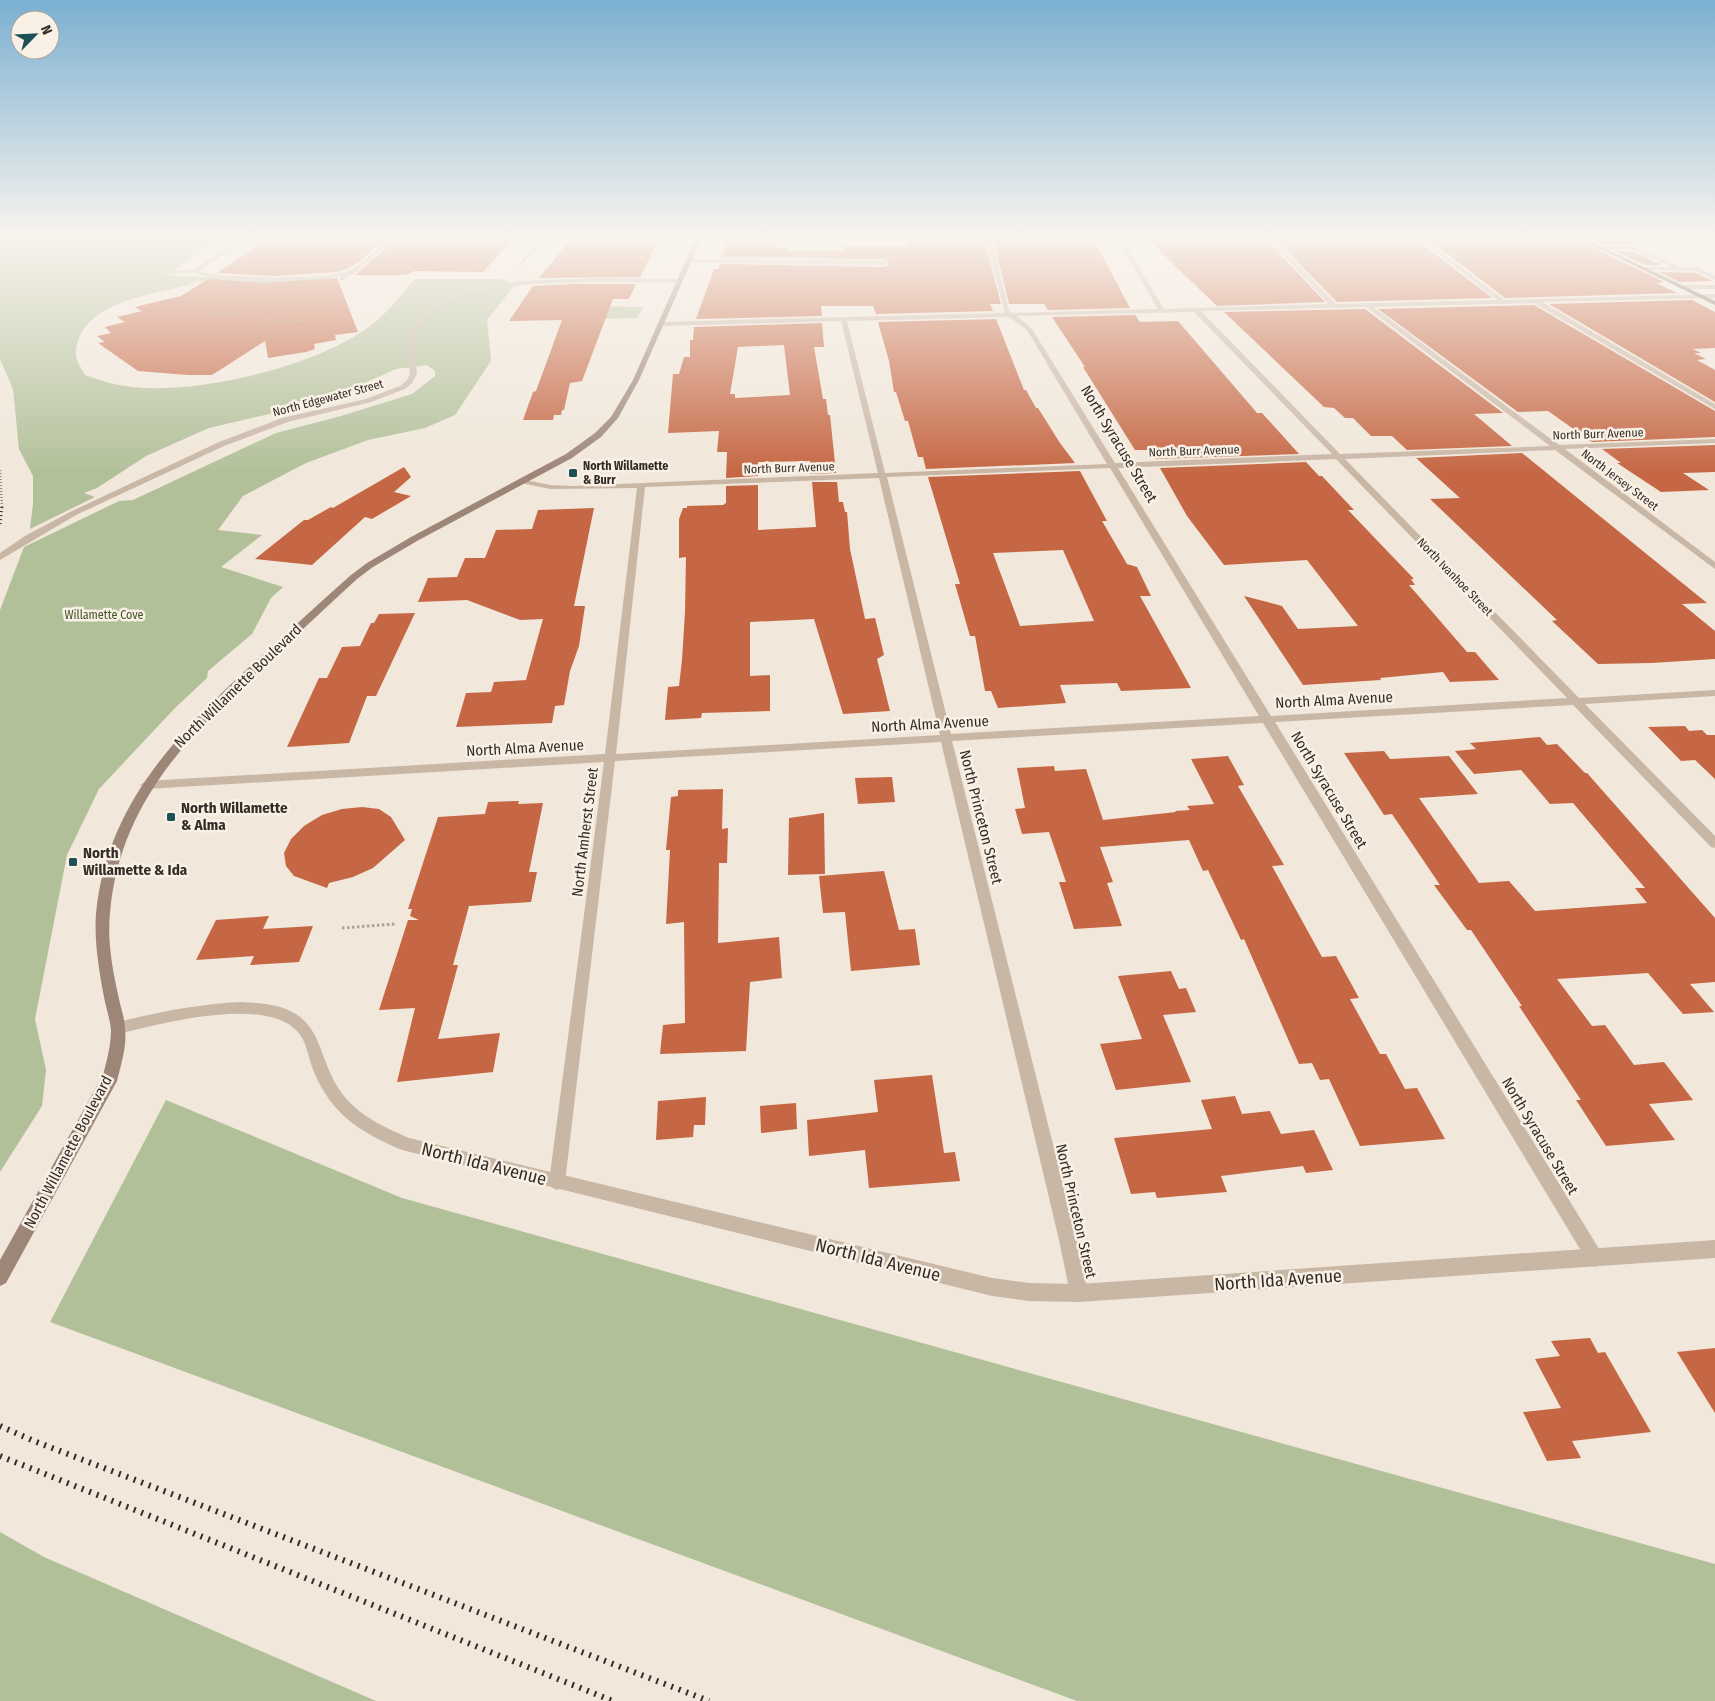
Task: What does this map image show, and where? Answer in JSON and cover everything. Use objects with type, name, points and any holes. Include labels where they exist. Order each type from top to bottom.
[{"type":"main road","name":"North Willamette Boulevard","points":[[0,1277],[110,1081],[116,1057],[118,1028],[103,950],[104,895],[115,851],[128,818],[146,785],[174,747],[205,714],[354,577],[414,539],[524,481],[590,442],[614,418],[636,380],[664,314]]},
{"type":"street","name":"North Edgewater Street","points":[[0,556],[26,538],[53,523],[156,473],[246,434],[297,416],[381,396],[402,387],[410,381],[414,373],[410,342],[415,323],[426,314]]},
{"type":"street","points":[[660,324],[1035,314]]},
{"type":"street","name":"North Ivanhoe Street","points":[[1200,314],[1715,844]]},
{"type":"street","name":"North Jersey Street","points":[[1378,314],[1715,566]]},
{"type":"street","points":[[1559,314],[1715,407]]},
{"type":"street","name":"North Syracuse Street","points":[[1012,315],[1029,329],[1595,1258]]},
{"type":"street","name":"North Princeton Street","points":[[844,320],[1068,1240],[1079,1293]]},
{"type":"street","name":"North Burr Avenue","points":[[524,481],[563,488],[641,486],[1715,441]]},
{"type":"street","name":"North Amherst Street","points":[[557,1182],[610,758],[641,486]]},
{"type":"street","name":"North Alma Avenue","points":[[146,785],[1715,693]]},
{"type":"street","name":"North Ida Avenue","points":[[118,1028],[180,1015],[234,1008],[259,1007],[276,1010],[290,1016],[301,1025],[310,1040],[322,1073],[333,1094],[349,1113],[374,1131],[408,1145],[979,1285],[1017,1292],[1045,1294],[1079,1293],[1715,1250]]},
{"type":"path","points":[[276,314],[268,322],[304,321]]},
{"type":"path","points":[[342,928],[395,924]]},
{"type":"green space","name":"Willamette Cove","points":[[0,314],[99,314],[89,323],[80,337],[76,354],[79,365],[85,375],[114,384],[142,388],[175,388],[246,377],[316,355],[346,341],[370,326],[383,314],[491,314],[487,320],[491,361],[455,415],[425,428],[368,440],[306,463],[243,496],[218,530],[262,535],[221,567],[283,587],[271,598],[252,634],[208,671],[207,678],[175,708],[99,789],[67,855],[35,1019],[46,1070],[42,1106],[0,1172],[0,610],[24,547],[119,501],[133,500],[276,433],[341,416],[412,394],[435,376],[435,371],[427,365],[396,369],[324,401],[209,428],[146,456],[97,488],[84,493],[95,497],[30,529],[33,504],[33,476],[19,449],[13,389],[0,359]]},
{"type":"green space","points":[[578,314],[639,314],[637,318],[565,320]]},
{"type":"green space","points":[[166,1100],[402,1198],[1715,1564],[1715,1701],[1077,1701],[50,1322]]},
{"type":"green space","points":[[0,1532],[44,1557],[376,1701],[0,1701]]},
{"type":"building","points":[[128,314],[351,314],[358,332],[335,335],[336,340],[314,344],[315,349],[306,352],[268,358],[265,341],[212,375],[188,375],[138,371],[98,343],[105,342],[97,336],[111,333],[105,327],[125,322],[117,317]]},
{"type":"building","points":[[514,314],[607,314],[582,381],[570,383],[564,410],[562,410],[561,415],[554,415],[553,420],[523,420],[533,392],[536,391],[562,320],[509,321]]},
{"type":"building","points":[[698,314],[822,314],[822,316],[696,319]]},
{"type":"building","points":[[1227,314],[1372,314],[1503,413],[1474,414],[1512,446],[1407,450],[1392,436],[1371,436],[1353,418],[1345,418],[1334,408],[1324,407]]},
{"type":"building","points":[[1385,314],[1550,314],[1715,411],[1715,437],[1592,442],[1548,411],[1518,412]]},
{"type":"building","points":[[1567,314],[1715,314],[1715,348],[1693,349],[1701,353],[1694,353],[1706,359],[1697,360],[1715,370],[1715,402]]},
{"type":"building","points":[[1135,315],[1140,322],[1178,321],[1257,413],[1262,413],[1299,454],[1155,459],[1149,450],[1135,450],[1083,367],[1085,367],[1052,317]]},
{"type":"building","points":[[996,319],[1024,390],[1026,390],[1036,408],[1038,408],[1075,463],[926,469],[923,457],[918,457],[908,421],[905,421],[896,392],[894,392],[889,361],[878,322]]},
{"type":"building","points":[[822,323],[824,347],[814,347],[823,399],[826,399],[828,415],[830,415],[836,473],[811,474],[810,461],[758,462],[758,476],[726,478],[727,452],[717,452],[719,431],[668,433],[673,374],[679,374],[684,357],[690,357],[690,340],[693,340],[694,327]],"holes":[[[784,345],[790,395],[735,398],[735,394],[730,394],[738,347]]]},
{"type":"building","points":[[1715,445],[1715,472],[1683,473],[1709,490],[1661,492],[1617,463],[1621,463],[1602,449]]},
{"type":"building","points":[[1522,453],[1707,603],[1682,604],[1715,631],[1715,659],[1598,664],[1552,621],[1557,620],[1430,499],[1460,498],[1416,458]]},
{"type":"building","points":[[1306,462],[1354,510],[1348,510],[1414,579],[1411,579],[1415,585],[1409,585],[1467,652],[1475,652],[1499,680],[1450,682],[1443,672],[1380,678],[1381,680],[1303,685],[1244,596],[1282,606],[1298,629],[1358,626],[1307,560],[1224,565],[1187,516],[1160,468]]},
{"type":"building","points":[[404,467],[411,477],[394,492],[411,496],[372,519],[365,517],[312,565],[255,559],[304,520],[308,520],[331,507],[333,508]]},
{"type":"building","points":[[1080,471],[1107,521],[1102,521],[1127,564],[1137,567],[1151,596],[1140,596],[1191,688],[1121,691],[1117,683],[1060,685],[1066,703],[998,708],[991,691],[985,691],[975,636],[970,636],[955,584],[960,584],[928,477]],"holes":[[[1063,550],[1094,621],[1020,626],[993,553]]]},
{"type":"building","points":[[812,482],[837,482],[839,502],[843,502],[845,512],[847,512],[850,549],[865,619],[875,618],[884,655],[877,659],[890,711],[843,714],[814,619],[750,622],[750,676],[770,675],[770,711],[702,713],[701,718],[665,720],[668,687],[679,686],[682,660],[686,557],[679,558],[679,519],[683,508],[687,508],[687,506],[723,505],[726,503],[726,486],[758,485],[758,530],[816,527]]},
{"type":"building","points":[[594,508],[574,606],[585,606],[579,646],[570,671],[564,705],[555,706],[552,723],[456,727],[466,693],[491,692],[494,682],[526,680],[543,619],[520,620],[467,600],[418,602],[428,578],[457,577],[465,558],[485,558],[496,530],[532,529],[538,510]]},
{"type":"building","points":[[415,613],[376,696],[367,696],[349,743],[287,747],[319,678],[327,678],[342,647],[360,646],[371,623],[374,623],[379,614]]},
{"type":"building","points":[[1685,726],[1689,731],[1702,730],[1707,735],[1715,735],[1715,779],[1695,760],[1681,761],[1648,727]]},
{"type":"building","points":[[1540,737],[1547,745],[1557,744],[1587,773],[1715,918],[1715,982],[1690,984],[1714,1012],[1683,1014],[1648,973],[1557,979],[1592,1026],[1605,1025],[1634,1065],[1664,1062],[1693,1100],[1649,1104],[1675,1140],[1606,1146],[1576,1100],[1581,1100],[1519,1006],[1522,1006],[1471,930],[1467,930],[1434,885],[1440,885],[1392,814],[1384,815],[1344,753],[1384,751],[1390,759],[1449,756],[1478,794],[1419,798],[1479,883],[1509,881],[1535,911],[1647,903],[1635,888],[1645,888],[1573,803],[1550,804],[1521,770],[1474,774],[1455,751],[1476,749],[1470,743]]},
{"type":"building","points":[[1228,756],[1244,785],[1238,786],[1284,865],[1272,866],[1322,957],[1336,956],[1359,998],[1350,999],[1380,1054],[1386,1054],[1405,1089],[1417,1088],[1445,1139],[1360,1146],[1329,1079],[1320,1080],[1312,1063],[1299,1064],[1244,939],[1241,940],[1208,870],[1203,871],[1189,840],[1100,847],[1113,882],[1107,883],[1122,926],[1074,929],[1059,882],[1066,882],[1049,832],[1022,834],[1015,809],[1025,808],[1017,768],[1054,766],[1055,771],[1086,769],[1103,820],[1190,810],[1187,806],[1214,804],[1191,759]]},
{"type":"building","points":[[892,777],[895,802],[858,804],[855,778]]},
{"type":"building","points":[[723,789],[722,829],[728,828],[727,863],[719,863],[718,943],[779,937],[782,978],[750,982],[746,1051],[660,1054],[663,1025],[685,1023],[684,922],[666,924],[670,850],[666,850],[671,797],[678,796],[678,790]]},
{"type":"building","points":[[519,801],[518,804],[543,803],[529,872],[537,872],[531,902],[469,906],[453,965],[458,965],[438,1039],[500,1033],[493,1072],[397,1082],[415,1008],[379,1010],[408,920],[419,920],[410,916],[412,909],[408,909],[438,817],[485,814],[488,802]]},
{"type":"building","points":[[362,807],[379,809],[391,817],[405,840],[373,868],[353,877],[329,883],[327,888],[294,876],[286,866],[284,853],[291,839],[304,826],[322,815],[342,809]]},
{"type":"building","points":[[824,813],[825,874],[788,875],[789,818]]},
{"type":"building","points":[[884,871],[899,930],[915,929],[920,965],[851,971],[845,912],[823,913],[819,876]]},
{"type":"building","points":[[269,916],[263,929],[313,926],[299,962],[250,965],[254,956],[196,960],[216,920]]},
{"type":"building","points":[[1171,971],[1179,989],[1186,988],[1196,1012],[1163,1015],[1191,1082],[1116,1090],[1100,1044],[1142,1039],[1118,976]]},
{"type":"building","points":[[932,1075],[944,1153],[955,1152],[960,1181],[869,1188],[865,1150],[809,1156],[807,1120],[878,1112],[874,1080]]},
{"type":"building","points":[[1235,1096],[1242,1114],[1270,1111],[1281,1134],[1314,1130],[1333,1170],[1306,1173],[1303,1166],[1221,1176],[1227,1192],[1157,1198],[1155,1192],[1131,1194],[1114,1138],[1212,1129],[1201,1100]]},
{"type":"building","points":[[706,1097],[705,1125],[694,1125],[693,1137],[656,1140],[658,1101]]},
{"type":"building","points":[[796,1103],[797,1129],[761,1133],[760,1106]]},
{"type":"building","points":[[1590,1338],[1598,1353],[1605,1352],[1651,1432],[1572,1441],[1581,1458],[1547,1461],[1523,1412],[1561,1408],[1535,1359],[1560,1356],[1551,1341]]},
{"type":"building","points":[[1715,1348],[1715,1413],[1677,1352]]},
{"type":"railway","points":[[0,470],[2,506]]},
{"type":"railway","points":[[0,524],[2,506]]},
{"type":"railway","points":[[0,1426],[34,1441],[709,1701]]},
{"type":"railway","points":[[0,1456],[613,1701]]},
{"type":"place","name":"North Willamette & Burr","points":[[573,473]]},
{"type":"place","name":"North Willamette & Alma","points":[[171,817]]},
{"type":"place","name":"North Willamette & Ida","points":[[73,862]]}]
